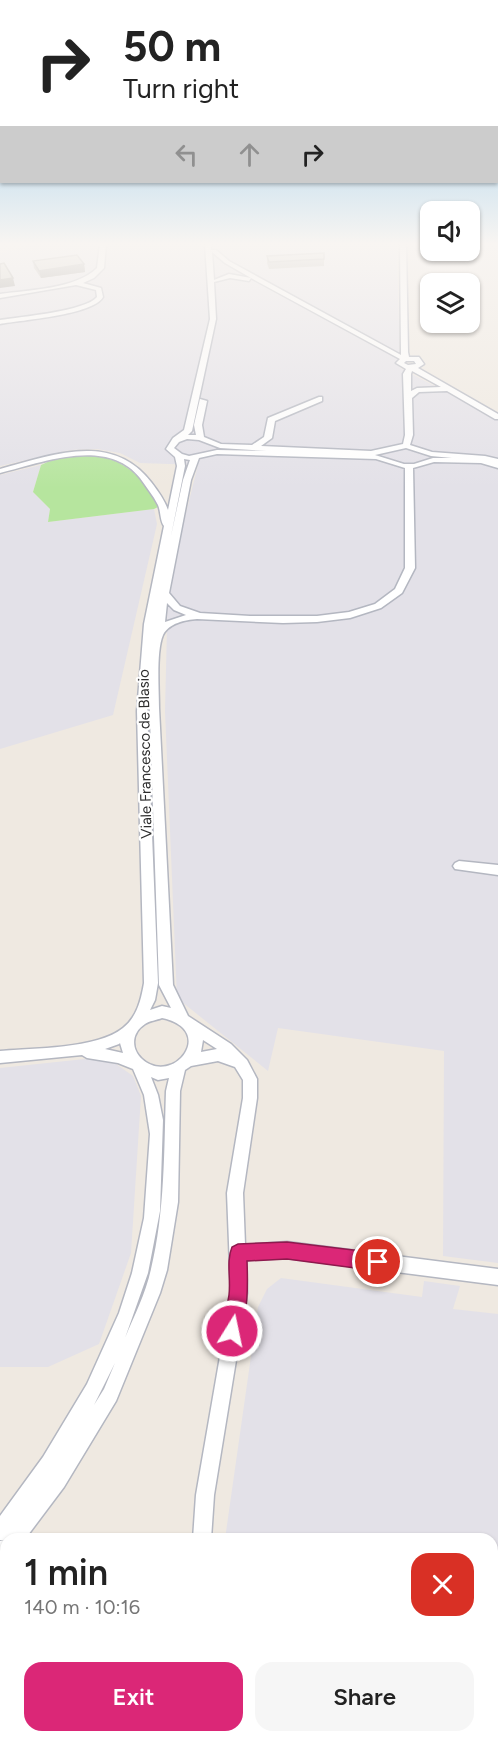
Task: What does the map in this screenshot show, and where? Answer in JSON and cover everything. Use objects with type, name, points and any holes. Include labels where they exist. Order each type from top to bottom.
[{"type":"street","points":[[180,438],[188,431],[212,325]]},
{"type":"street","points":[[200,438],[198,425],[218,325]]},
{"type":"street","points":[[334,325],[498,410]]},
{"type":"street","points":[[340,325],[498,417]]},
{"type":"street","points":[[405,325],[409,364],[409,435],[406,446]]},
{"type":"street","points":[[408,397],[411,393],[423,388],[449,389]]},
{"type":"street","points":[[252,448],[268,438],[271,420],[319,399]]},
{"type":"street","points":[[180,438],[200,438],[209,444],[252,448],[371,453],[406,446],[439,455],[476,457],[498,464]]},
{"type":"street","name":"Viale Francesco de Blasio","points":[[140,1019],[148,1000],[151,983],[142,711],[143,674],[149,624],[181,466],[178,456],[170,448],[172,443],[180,438]]},
{"type":"street","points":[[268,438],[289,450]]},
{"type":"street","points":[[206,453],[210,447],[209,444]]},
{"type":"street","points":[[388,460],[386,454],[390,449]]},
{"type":"street","points":[[423,451],[426,456],[424,462]]},
{"type":"street","points":[[178,456],[195,457],[206,453],[377,457],[397,465],[409,466],[433,460],[498,464]]},
{"type":"street","points":[[0,471],[80,454],[106,455],[127,462],[140,474],[166,514],[166,542]]},
{"type":"street","name":"Viale Francesco de Blasio","points":[[187,1020],[166,985],[153,689],[164,592],[187,480],[195,457]]},
{"type":"street","points":[[157,638],[171,621],[197,616],[324,619],[356,614],[389,599],[403,585],[411,566],[409,466]]},
{"type":"street","points":[[164,592],[177,608],[197,616]]},
{"type":"street","points":[[459,866],[498,870]]},
{"type":"street","points":[[16,1533],[82,1410],[126,1318],[150,1231],[157,1145],[156,1104],[150,1086],[128,1054],[126,1043],[129,1032],[140,1019],[162,1012],[187,1020],[226,1048],[242,1064],[250,1079],[250,1098],[236,1193],[239,1293],[205,1495],[202,1533]]},
{"type":"street","points":[[0,1532],[36,1497],[58,1481],[110,1395],[152,1293],[159,1270],[170,1202],[173,1091],[184,1064],[194,1051],[196,1041],[187,1020]]},
{"type":"street","points":[[0,1057],[76,1050],[103,1044],[129,1032]]},
{"type":"street","points":[[76,1050],[109,1055],[159,1073],[218,1055],[242,1064]]},
{"type":"street","points":[[238,1253],[287,1251],[498,1277]]},
{"type":"shaded area","points":[[0,325],[399,325],[400,368],[498,419],[498,1263],[443,1256],[444,1051],[278,1028],[268,1071],[177,998],[165,711],[168,585],[198,465],[140,463],[120,453],[97,449],[70,450],[0,466]]},
{"type":"shaded area","points":[[41,465],[33,492],[50,509],[48,522],[154,509],[157,524],[113,715],[0,749],[0,475]]},
{"type":"shaded area","points":[[94,1058],[116,1064],[133,1076],[141,1096],[131,1253],[99,1344],[48,1367],[0,1367],[0,1068]]},
{"type":"shaded area","points":[[281,1278],[422,1297],[424,1281],[460,1286],[453,1309],[498,1314],[498,1533],[226,1533],[258,1307],[267,1289]]},
{"type":"green space","points":[[91,455],[108,458],[129,469],[147,487],[158,507],[48,522],[50,509],[33,492],[41,465],[71,456]]},
{"type":"route","points":[[232,1331],[239,1293],[238,1253],[287,1251],[378,1262]]}]
